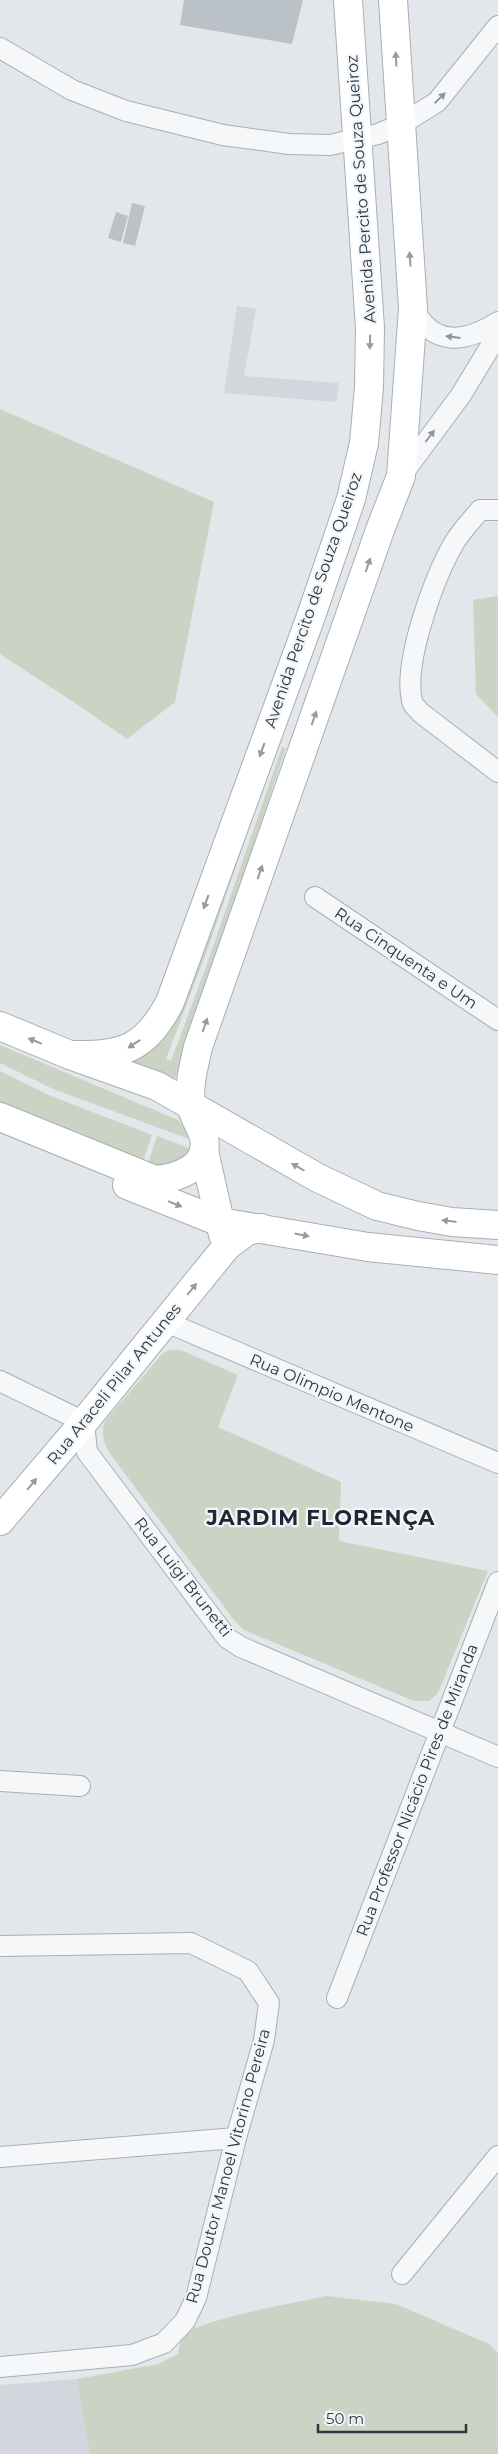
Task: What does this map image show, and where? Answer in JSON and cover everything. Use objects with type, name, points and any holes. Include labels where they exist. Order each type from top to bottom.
[{"type":"main road","name":"Avenida Percito de Souza Queiroz","points":[[70,1055],[104,1056],[126,1050],[146,1036],[160,1021],[170,1002],[351,499],[364,443],[369,387],[370,328],[348,0]]},
{"type":"main road","points":[[223,1234],[204,1151],[203,1136],[192,1106],[190,1094],[196,1054],[380,530],[401,476],[413,308],[393,0]]},
{"type":"main road","points":[[0,1026],[70,1055],[157,1086],[318,1178],[377,1206],[452,1222],[498,1225]]},
{"type":"main road","points":[[196,1054],[206,1094],[219,1116],[232,1129]]},
{"type":"main road","points":[[0,1118],[156,1180],[171,1179],[189,1171],[204,1151]]},
{"type":"main road","points":[[0,1133],[223,1234],[261,1228],[368,1248],[498,1260]]},
{"type":"main road","name":"Rua Araceli Pilar Antunes","points":[[0,1521],[166,1322],[223,1234]]},
{"type":"street","points":[[0,48],[72,90],[126,111],[223,135],[289,144],[330,145],[358,140],[400,125],[437,102],[498,26]]},
{"type":"street","points":[[330,145],[342,150],[360,171]]},
{"type":"street","points":[[413,308],[419,320],[429,330],[457,339],[481,332],[498,322]]},
{"type":"street","points":[[401,476],[461,395],[498,334]]},
{"type":"street","points":[[489,510],[455,540],[432,589],[413,661],[410,683],[412,703],[421,713],[498,772]]},
{"type":"street","name":"Rua Cinquenta e Um","points":[[315,897],[498,1020]]},
{"type":"street","name":"Rua Olimpio Mentone","points":[[166,1322],[498,1463]]},
{"type":"street","points":[[0,1381],[84,1422]]},
{"type":"street","name":"Rua Luigi Brunetti","points":[[84,1422],[87,1452],[227,1638],[241,1647],[498,1758]]},
{"type":"street","name":"Rua Professor Nicácio Pires de Miranda","points":[[337,1998],[438,1732],[498,1582]]},
{"type":"street","points":[[0,1780],[80,1786]]},
{"type":"street","name":"Rua Doutor Manoel Vitorino Pereira","points":[[0,1946],[191,1943],[248,1972],[269,2003],[264,2040],[236,2138],[196,2298],[185,2321],[164,2343],[132,2355],[0,2367]]},
{"type":"street","points":[[0,2157],[236,2138]]},
{"type":"street","points":[[402,2274],[498,2156]]},
{"type":"shaded area","points":[[237,306],[256,309],[244,376],[339,383],[336,402],[224,393]]},
{"type":"shaded area","points":[[77,2379],[90,2454],[0,2454],[0,2385]]},
{"type":"green space","points":[[0,409],[214,502],[175,702],[127,739],[0,654]]},
{"type":"green space","points":[[498,596],[498,717],[476,694],[473,600]]},
{"type":"green space","points":[[277,746],[208,948],[166,1059],[171,1061],[207,964],[282,747],[286,748],[173,1081],[129,1064],[157,1043],[178,1015]]},
{"type":"green space","points":[[0,1045],[178,1120],[188,1131],[189,1139],[53,1089],[0,1063]]},
{"type":"green space","points":[[0,1071],[51,1096],[152,1135],[140,1170],[0,1111]]},
{"type":"green space","points":[[157,1136],[191,1149],[190,1157],[145,1172]]},
{"type":"green space","points":[[171,1350],[181,1350],[238,1375],[218,1427],[341,1482],[339,1541],[488,1571],[438,1693],[429,1701],[414,1701],[244,1630],[233,1619],[117,1463],[105,1444],[103,1427],[105,1421],[163,1353]]},
{"type":"green space","points":[[326,2296],[396,2304],[489,2344],[498,2353],[498,2454],[90,2454],[77,2379],[158,2364],[178,2354],[182,2333],[199,2326],[271,2307]]},
{"type":"building","points":[[184,0],[303,0],[292,44],[180,25]]},
{"type":"building","points":[[132,203],[145,206],[135,246],[123,243]]},
{"type":"building","points":[[116,212],[128,216],[121,242],[108,238]]},
{"type":"district","name":"JARDIM FLORENÇA","points":[[321,1517]]}]
